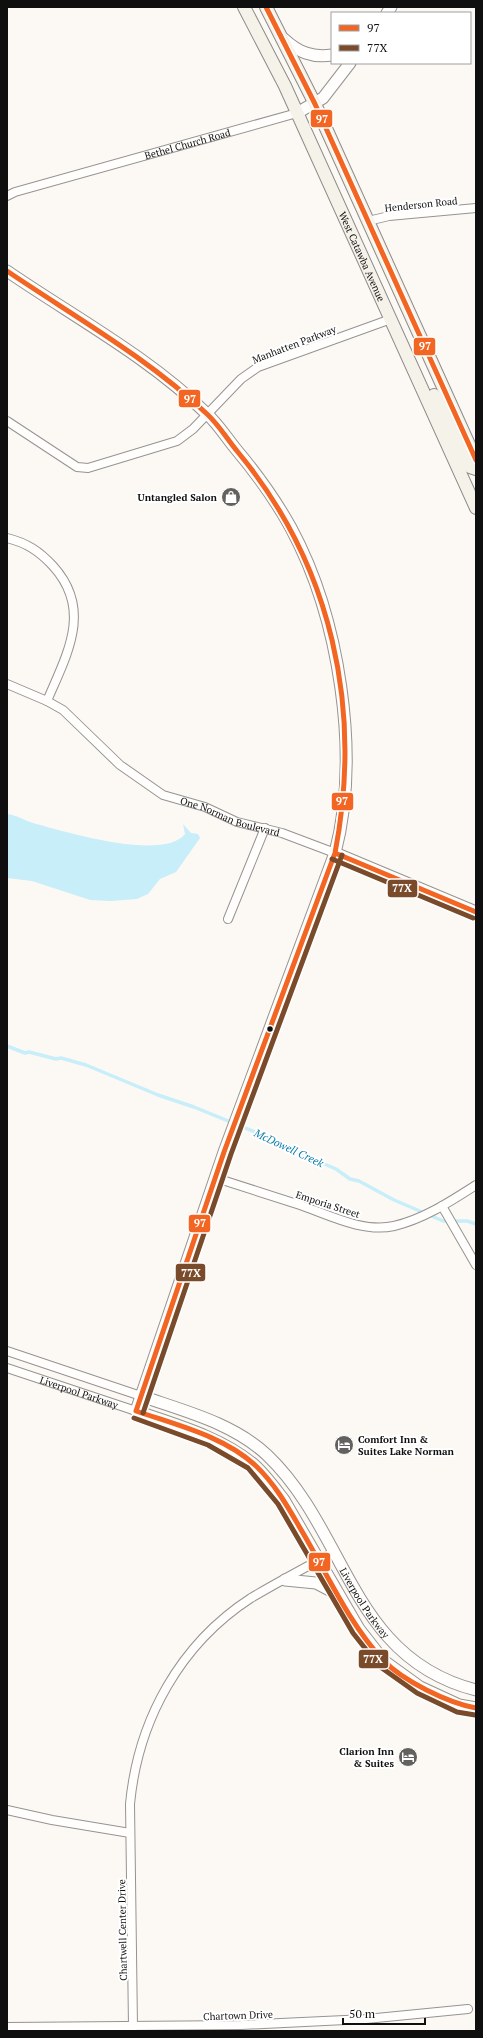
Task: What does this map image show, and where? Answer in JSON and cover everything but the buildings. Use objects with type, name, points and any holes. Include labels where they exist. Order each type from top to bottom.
[{"type":"main road","name":"West Catawba Avenue","points":[[244,7],[269,54],[297,113],[476,508]]},
{"type":"main road","name":"West Catawba Avenue","points":[[266,7],[284,39],[315,104],[475,454]]},
{"type":"main road","points":[[413,368],[430,388],[466,462],[470,467],[476,468]]},
{"type":"street","points":[[284,39],[296,49],[309,54],[317,56],[331,55]]},
{"type":"street","name":"Bethel Church Road","points":[[7,196],[15,192],[297,113],[315,104],[333,88],[349,64]]},
{"type":"street","name":"Henderson Road","points":[[368,221],[389,216],[476,208]]},
{"type":"street","points":[[7,271],[137,358],[208,415],[259,477],[277,504],[300,546],[323,608],[340,680],[346,737],[344,810],[335,853],[216,1178],[136,1411]]},
{"type":"street","name":"Manhatten Parkway","points":[[7,421],[77,467],[88,468],[177,441],[208,415],[241,379],[258,367],[391,319]]},
{"type":"street","points":[[7,538],[33,547],[45,557],[60,573],[68,586],[74,602],[76,617],[73,632],[47,700]]},
{"type":"street","name":"One Norman Boulevard","points":[[7,684],[47,700],[74,719],[120,765],[159,792],[205,807],[238,822],[265,828],[305,840],[476,912]]},
{"type":"street","points":[[228,918],[265,828]]},
{"type":"street","name":"Emporia Street","points":[[216,1178],[341,1220],[366,1226],[393,1226],[442,1206],[476,1185]]},
{"type":"street","points":[[442,1206],[476,1265]]},
{"type":"street","name":"Liverpool Parkway","points":[[7,1352],[215,1422],[247,1440],[266,1454],[288,1477],[303,1499],[375,1622],[396,1647],[428,1671],[453,1683],[476,1690]]},
{"type":"street","name":"Liverpool Parkway","points":[[7,1368],[136,1411],[216,1440],[253,1463],[269,1480],[284,1500],[339,1595],[372,1646],[384,1661],[420,1687],[437,1696],[459,1705],[476,1708]]},
{"type":"street","name":"Chartwell Center Drive","points":[[134,2027],[130,1833],[131,1792],[140,1748],[148,1725],[167,1684],[194,1648],[221,1621],[251,1598],[334,1552]]},
{"type":"street","points":[[284,1580],[316,1583],[339,1595]]},
{"type":"street","points":[[7,1810],[59,1821],[130,1833]]},
{"type":"street","name":"Chartown Drive","points":[[7,2027],[241,2025],[366,2019],[468,2009]]},
{"type":"water","points":[[7,814],[66,832],[112,842],[135,845],[156,845],[173,842],[185,834],[183,824],[191,833],[198,834],[200,838],[176,872],[160,879],[148,894],[137,899],[111,901],[90,900],[32,881],[7,878]]},
{"type":"waterway","name":"McDowell Creek","points":[[7,1046],[25,1053],[29,1052],[56,1059],[61,1058],[86,1065],[158,1095],[194,1107],[287,1145],[336,1169],[350,1179],[359,1181],[394,1200],[443,1221],[467,1221],[476,1224]]},
{"type":"transit line","name":"97","points":[[266,7],[315,104],[476,460]]},
{"type":"transit line","name":"97","points":[[7,271],[136,356],[184,394],[207,414],[219,427],[270,495],[296,542],[317,590],[332,640],[341,692],[345,745],[343,799],[335,853],[224,1152],[136,1411],[199,1432],[215,1439],[243,1456],[256,1466],[270,1481],[282,1498],[340,1599],[360,1631],[383,1660],[402,1676],[426,1690],[452,1701],[476,1708]]},
{"type":"transit line","name":"97","points":[[335,853],[476,912]]},
{"type":"transit line","name":"77X","points":[[143,1413],[231,1154],[342,855]]},
{"type":"transit line","name":"77X","points":[[332,859],[473,918]]},
{"type":"transit line","name":"77X","points":[[134,1418],[208,1445],[248,1468],[278,1504],[353,1633],[379,1666],[417,1693],[457,1712],[475,1715]]},
{"type":"place","name":"Untangled Salon","points":[[231,497]]},
{"type":"place","name":"Comfort Inn & Suites Lake Norman","points":[[344,1445]]},
{"type":"place","name":"Clarion Inn & Suites","points":[[408,1757]]}]
